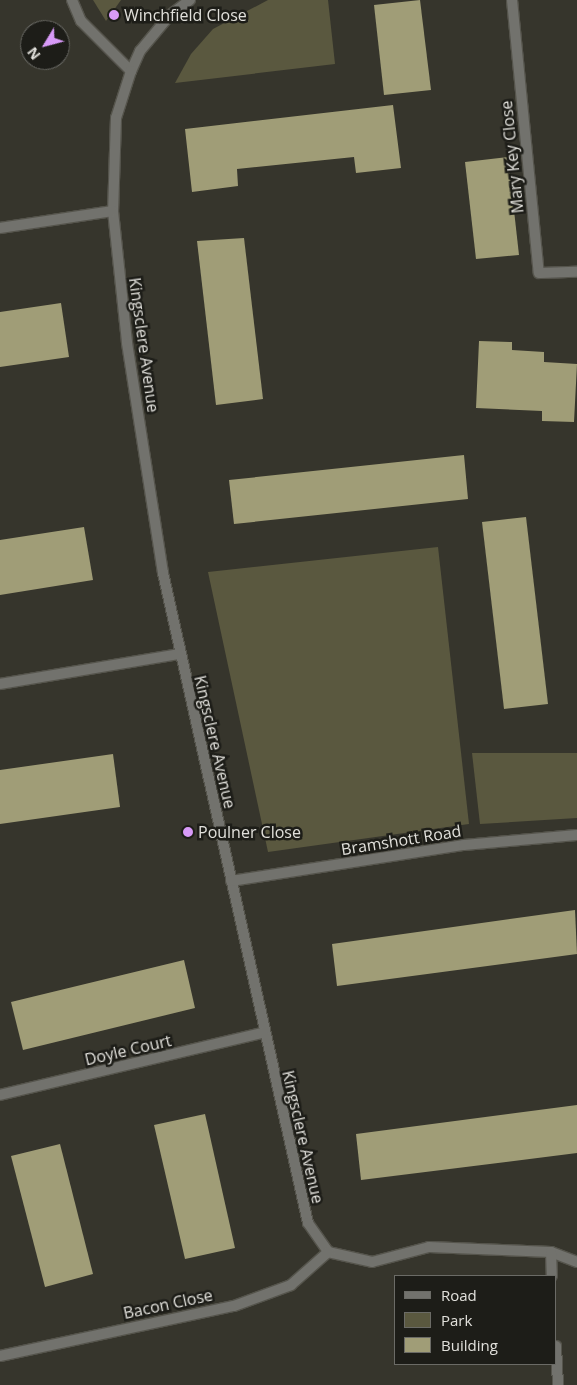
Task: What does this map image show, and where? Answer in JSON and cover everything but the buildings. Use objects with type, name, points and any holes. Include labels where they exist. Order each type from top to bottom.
[{"type":"street","points":[[72,0],[81,21],[131,71]]},
{"type":"street","name":"Kingsclere Avenue","points":[[190,0],[170,15],[140,51],[131,71],[116,118],[113,212],[127,343],[180,654],[263,1033],[308,1223],[328,1252]]},
{"type":"street","name":"Mary Key Close","points":[[512,0],[539,272],[577,272]]},
{"type":"street","points":[[0,228],[113,212]]},
{"type":"street","points":[[0,684],[180,654]]},
{"type":"street","name":"Bramshott Road","points":[[231,881],[464,845],[577,834]]},
{"type":"street","name":"Doyle Court","points":[[0,1095],[263,1033]]},
{"type":"street","points":[[328,1252],[372,1262],[429,1247],[551,1252],[577,1262]]},
{"type":"street","name":"Bacon Close","points":[[0,1356],[234,1306],[291,1285],[328,1252]]},
{"type":"street","points":[[551,1252],[552,1275]]},
{"type":"street","points":[[557,1365],[558,1385]]},
{"type":"green space","points":[[93,0],[121,0],[106,21]]},
{"type":"green space","points":[[268,0],[328,0],[335,64],[175,83],[191,54],[213,29]]},
{"type":"green space","points":[[438,547],[469,824],[268,852],[208,572]]},
{"type":"green space","points":[[472,753],[577,753],[577,818],[480,824]]},
{"type":"place","name":"Winchfield Close","points":[[114,15]]},
{"type":"place","name":"Poulner Close","points":[[188,832]]}]
